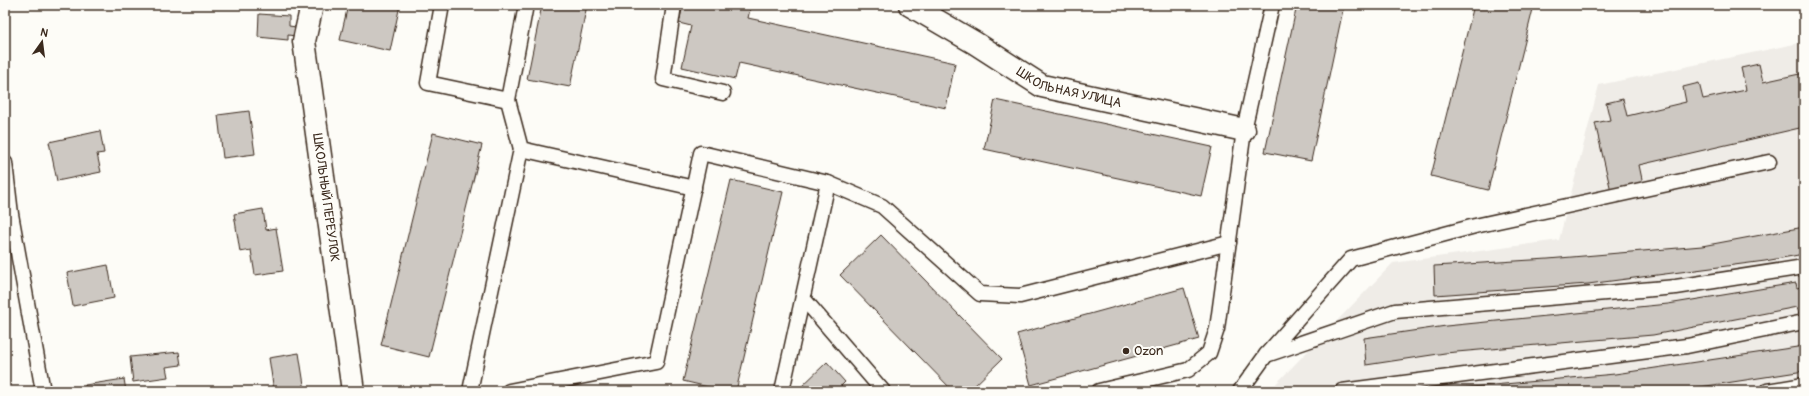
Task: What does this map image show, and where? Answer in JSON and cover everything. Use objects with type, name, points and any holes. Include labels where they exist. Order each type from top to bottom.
[{"type":"street","name":"ШКОЛЬНЫЙ ПЕРЕУЛОК","points":[[312,5],[304,41],[353,391]]},
{"type":"street","name":"ШКОЛЬНАЯ УЛИЦА","points":[[910,5],[976,43],[1042,86],[1244,130]]},
{"type":"lane","points":[[442,5],[428,83],[508,100]]},
{"type":"lane","points":[[470,391],[521,150],[508,100],[526,5]]},
{"type":"lane","points":[[674,5],[663,79],[723,93]]},
{"type":"lane","points":[[1099,391],[1188,370],[1209,353],[1218,329],[1244,130],[1272,5]]},
{"type":"lane","points":[[521,150],[694,188]]},
{"type":"lane","points":[[509,391],[656,362],[701,153],[828,183],[882,206],[980,294],[1020,296],[1229,243]]},
{"type":"lane","points":[[1240,391],[1266,355],[1351,259],[1475,226],[1769,162]]},
{"type":"lane","points":[[5,163],[11,214],[43,391]]},
{"type":"lane","points":[[782,391],[828,183]]},
{"type":"lane","points":[[1266,355],[1395,311],[1676,287],[1804,267]]},
{"type":"lane","points":[[803,298],[883,391]]},
{"type":"lane","points":[[1342,391],[1687,346],[1804,322]]},
{"type":"lane","points":[[1767,391],[1804,385]]},
{"type":"shaded area","points":[[1804,42],[1804,391],[1269,391],[1393,263],[1559,240],[1599,85]]},
{"type":"building","points":[[348,5],[400,5],[390,51],[340,40]]},
{"type":"building","points":[[542,5],[587,5],[570,87],[527,79]]},
{"type":"building","points":[[683,5],[751,5],[748,18],[955,63],[946,108],[739,63],[735,79],[682,67],[691,26],[679,23]]},
{"type":"building","points":[[1297,5],[1344,5],[1311,161],[1265,152]]},
{"type":"building","points":[[1474,5],[1534,5],[1488,190],[1431,176]]},
{"type":"building","points":[[259,14],[289,16],[289,26],[296,27],[295,36],[288,35],[288,40],[258,37]]},
{"type":"building","points":[[1759,64],[1763,82],[1804,73],[1804,127],[1639,165],[1643,184],[1611,191],[1595,123],[1610,120],[1606,103],[1623,99],[1627,116],[1686,102],[1683,87],[1699,83],[1703,99],[1746,90],[1741,68]]},
{"type":"building","points":[[995,100],[1212,147],[1201,196],[984,149]]},
{"type":"building","points":[[249,111],[255,154],[223,158],[218,115]]},
{"type":"building","points":[[100,131],[104,153],[97,154],[101,172],[57,181],[49,142]]},
{"type":"building","points":[[433,133],[482,145],[429,357],[381,345]]},
{"type":"building","points":[[731,180],[783,192],[736,391],[725,391],[683,381]]},
{"type":"building","points":[[263,209],[266,230],[276,228],[283,271],[255,275],[251,250],[240,252],[234,214]]},
{"type":"building","points":[[1804,227],[1804,254],[1765,261],[1588,284],[1435,295],[1434,266],[1548,259],[1702,246]]},
{"type":"building","points":[[881,235],[1002,359],[969,391],[953,391],[840,275]]},
{"type":"building","points":[[108,265],[114,298],[73,306],[67,273]]},
{"type":"building","points":[[1796,283],[1797,288],[1804,286],[1804,312],[1799,314],[1797,307],[1653,335],[1445,353],[1366,365],[1364,338],[1446,326],[1668,304]]},
{"type":"building","points":[[1184,288],[1199,339],[1031,385],[1017,334]]},
{"type":"building","points":[[1804,346],[1804,371],[1674,391],[1427,391],[1615,374]]},
{"type":"building","points":[[179,352],[181,365],[166,367],[168,377],[133,382],[130,357]]},
{"type":"building","points":[[299,353],[305,391],[274,391],[269,358]]},
{"type":"building","points":[[827,362],[845,382],[836,391],[801,391],[799,389]]},
{"type":"building","points":[[124,379],[126,391],[86,391],[85,385]]},
{"type":"place","name":"Ozon","points":[[1126,351]]}]
